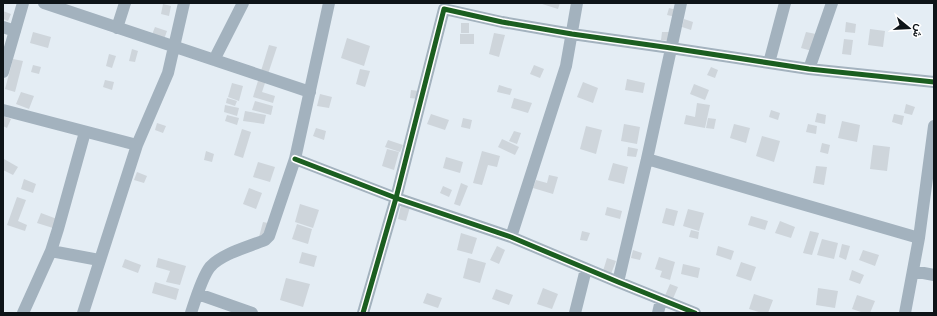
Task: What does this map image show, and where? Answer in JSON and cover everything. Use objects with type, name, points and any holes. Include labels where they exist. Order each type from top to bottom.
[{"type":"street","points":[[3,72],[23,3]]},
{"type":"street","points":[[44,3],[310,92]]},
{"type":"street","points":[[117,28],[125,3]]},
{"type":"street","points":[[83,313],[136,145],[168,73],[184,3]]},
{"type":"street","points":[[214,60],[243,3]]},
{"type":"street","points":[[191,313],[208,269],[215,262],[223,257],[265,240],[269,236],[295,159],[328,3]]},
{"type":"street","points":[[511,237],[566,66],[577,3]]},
{"type":"street","points":[[618,282],[681,3]]},
{"type":"street","points":[[769,63],[785,3]]},
{"type":"street","points":[[809,69],[832,3]]},
{"type":"street","points":[[363,313],[396,198],[444,9],[502,22],[572,34],[809,69],[934,82]]},
{"type":"street","points":[[3,27],[15,31]]},
{"type":"street","points":[[3,110],[136,145]]},
{"type":"street","points":[[905,313],[931,171],[934,126]]},
{"type":"street","points":[[23,313],[51,251],[85,132]]},
{"type":"street","points":[[295,159],[396,198],[511,237],[695,313]]},
{"type":"street","points":[[647,159],[919,238]]},
{"type":"street","points":[[51,251],[99,260]]},
{"type":"street","points":[[575,313],[586,269]]},
{"type":"street","points":[[913,271],[934,275]]},
{"type":"street","points":[[198,294],[252,313]]},
{"type":"street","points":[[658,313],[661,300]]},
{"type":"building","points":[[539,3],[560,3],[558,9]]},
{"type":"building","points":[[163,4],[171,6],[169,16],[161,14]]},
{"type":"building","points":[[669,8],[677,10],[676,17],[667,15]]},
{"type":"building","points":[[3,11],[11,14],[8,21],[3,19]]},
{"type":"building","points":[[684,19],[693,22],[691,30],[682,27]]},
{"type":"building","points":[[846,22],[856,24],[855,33],[845,32]]},
{"type":"building","points":[[461,23],[469,23],[469,33],[461,33]]},
{"type":"building","points":[[155,27],[167,31],[163,42],[151,37]]},
{"type":"building","points":[[870,29],[885,31],[883,47],[868,45]]},
{"type":"building","points":[[33,32],[51,37],[48,48],[30,43]]},
{"type":"building","points":[[662,32],[672,32],[671,41],[661,40]]},
{"type":"building","points":[[806,32],[816,34],[812,51],[801,48]]},
{"type":"building","points":[[494,33],[505,35],[499,57],[489,54]]},
{"type":"building","points":[[460,34],[474,34],[474,44],[460,44]]},
{"type":"building","points":[[347,38],[370,46],[364,66],[341,58]]},
{"type":"building","points":[[844,39],[853,40],[851,55],[842,54]]},
{"type":"building","points":[[269,45],[277,47],[262,92],[275,96],[273,103],[253,97]]},
{"type":"building","points":[[132,49],[138,51],[135,62],[129,61]]},
{"type":"building","points":[[109,54],[116,56],[112,68],[106,66]]},
{"type":"building","points":[[13,59],[23,61],[15,92],[5,89]]},
{"type":"building","points":[[33,65],[41,67],[39,74],[31,72]]},
{"type":"building","points":[[534,65],[544,69],[540,78],[530,74]]},
{"type":"building","points":[[711,67],[718,70],[715,78],[707,75]]},
{"type":"building","points":[[360,69],[370,71],[365,87],[356,84]]},
{"type":"building","points":[[627,79],[645,83],[643,93],[625,90]]},
{"type":"building","points":[[105,80],[114,82],[112,90],[103,87]]},
{"type":"building","points":[[583,82],[598,88],[593,103],[577,97]]},
{"type":"building","points":[[232,83],[243,86],[239,101],[228,97]]},
{"type":"building","points":[[694,84],[709,90],[705,100],[690,94]]},
{"type":"building","points":[[499,85],[512,89],[510,95],[497,92]]},
{"type":"building","points":[[411,90],[419,91],[418,99],[410,98]]},
{"type":"building","points":[[21,92],[34,96],[29,109],[16,104]]},
{"type":"building","points":[[320,94],[332,97],[329,108],[317,106]]},
{"type":"building","points":[[227,98],[237,101],[235,106],[226,103]]},
{"type":"building","points":[[514,98],[532,103],[528,113],[511,108]]},
{"type":"building","points":[[255,101],[273,106],[271,115],[252,110]]},
{"type":"building","points":[[697,103],[710,105],[705,128],[684,124],[686,115],[695,117]]},
{"type":"building","points":[[906,104],[915,107],[912,115],[904,113]]},
{"type":"building","points":[[225,105],[239,108],[237,116],[224,112]]},
{"type":"building","points":[[771,110],[780,113],[778,120],[769,117]]},
{"type":"building","points":[[245,111],[266,115],[264,124],[243,121]]},
{"type":"building","points":[[817,113],[826,115],[825,124],[815,122]]},
{"type":"building","points":[[431,114],[449,120],[445,130],[427,124]]},
{"type":"building","points":[[894,114],[904,116],[902,125],[892,122]]},
{"type":"building","points":[[227,115],[239,118],[237,125],[225,121]]},
{"type":"building","points":[[3,116],[11,119],[7,128],[3,126]]},
{"type":"building","points":[[463,118],[472,120],[470,129],[461,127]]},
{"type":"building","points":[[708,118],[716,119],[714,129],[706,128]]},
{"type":"building","points":[[842,121],[860,125],[857,142],[838,138]]},
{"type":"building","points":[[157,123],[166,126],[163,133],[155,130]]},
{"type":"building","points":[[624,124],[640,127],[637,144],[621,141]]},
{"type":"building","points":[[734,124],[750,128],[746,143],[730,138]]},
{"type":"building","points":[[808,124],[817,126],[816,134],[806,132]]},
{"type":"building","points":[[586,126],[602,130],[596,154],[580,149]]},
{"type":"building","points":[[316,128],[326,131],[324,140],[313,136]]},
{"type":"building","points":[[242,129],[251,132],[243,158],[234,155]]},
{"type":"building","points":[[514,131],[521,133],[517,144],[509,141]]},
{"type":"building","points":[[762,136],[780,141],[774,162],[756,156]]},
{"type":"building","points":[[502,139],[519,147],[515,155],[498,147]]},
{"type":"building","points":[[388,140],[403,145],[400,152],[385,147]]},
{"type":"building","points":[[822,143],[830,145],[828,154],[820,152]]},
{"type":"building","points":[[873,145],[890,147],[887,171],[870,169]]},
{"type":"building","points":[[628,147],[638,149],[636,157],[627,156]]},
{"type":"building","points":[[387,149],[399,152],[394,170],[382,166]]},
{"type":"building","points":[[206,151],[214,154],[212,162],[204,160]]},
{"type":"building","points":[[482,151],[500,156],[497,167],[488,165],[482,185],[473,183]]},
{"type":"building","points":[[446,157],[463,162],[460,173],[443,168]]},
{"type":"building","points":[[4,159],[18,167],[13,175],[3,170]]},
{"type":"building","points":[[258,162],[275,167],[270,182],[253,177]]},
{"type":"building","points":[[613,163],[628,167],[624,184],[608,180]]},
{"type":"building","points":[[816,166],[827,167],[824,185],[813,183]]},
{"type":"building","points":[[137,172],[147,176],[144,183],[134,180]]},
{"type":"building","points":[[549,175],[558,177],[553,194],[533,188],[536,180],[547,183]]},
{"type":"building","points":[[24,179],[36,184],[33,193],[21,189]]},
{"type":"building","points":[[461,183],[468,186],[460,206],[454,204]]},
{"type":"building","points":[[443,186],[452,190],[449,197],[440,193]]},
{"type":"building","points":[[249,188],[262,193],[256,209],[243,204]]},
{"type":"building","points":[[17,197],[26,200],[18,221],[27,225],[25,231],[7,225]]},
{"type":"building","points":[[300,204],[319,210],[313,228],[295,222]]},
{"type":"building","points":[[401,205],[410,207],[406,221],[398,219]]},
{"type":"building","points":[[607,207],[622,211],[620,219],[605,215]]},
{"type":"building","points":[[666,208],[678,211],[674,226],[662,223]]},
{"type":"building","points":[[688,209],[704,213],[699,231],[683,226]]},
{"type":"building","points":[[41,213],[57,219],[53,228],[37,223]]},
{"type":"building","points":[[751,216],[768,221],[765,230],[748,225]]},
{"type":"building","points":[[780,221],[795,227],[791,238],[775,233]]},
{"type":"building","points":[[263,222],[268,223],[265,238],[259,237]]},
{"type":"building","points":[[297,224],[312,229],[308,244],[292,239]]},
{"type":"building","points":[[691,230],[699,232],[698,239],[689,237]]},
{"type":"building","points":[[582,231],[590,233],[587,241],[580,240]]},
{"type":"building","points":[[810,231],[819,233],[812,255],[803,253]]},
{"type":"building","points":[[461,233],[477,238],[472,254],[457,250]]},
{"type":"building","points":[[822,239],[838,243],[834,259],[817,255]]},
{"type":"building","points":[[842,244],[850,246],[846,260],[839,257]]},
{"type":"building","points":[[497,246],[505,250],[499,264],[490,260]]},
{"type":"building","points":[[718,246],[734,251],[731,260],[716,255]]},
{"type":"building","points":[[633,250],[642,253],[640,260],[631,258]]},
{"type":"building","points":[[863,250],[879,255],[875,266],[859,260]]},
{"type":"building","points":[[302,252],[317,256],[314,267],[299,263]]},
{"type":"building","points":[[659,257],[675,262],[670,280],[660,277],[662,271],[655,269]]},
{"type":"building","points":[[158,258],[186,266],[180,285],[166,282],[170,271],[156,267]]},
{"type":"building","points":[[468,258],[486,263],[480,283],[463,278]]},
{"type":"building","points":[[607,258],[616,261],[611,274],[603,271]]},
{"type":"building","points":[[125,259],[141,265],[138,273],[122,267]]},
{"type":"building","points":[[741,262],[756,267],[751,281],[736,276]]},
{"type":"building","points":[[683,264],[700,268],[698,278],[681,274]]},
{"type":"building","points":[[852,270],[864,275],[860,284],[849,280]]},
{"type":"building","points":[[286,278],[310,284],[303,307],[280,300]]},
{"type":"building","points":[[155,282],[179,289],[176,300],[152,293]]},
{"type":"building","points":[[670,284],[678,287],[672,301],[664,298]]},
{"type":"building","points":[[543,288],[558,294],[552,309],[537,304]]},
{"type":"building","points":[[818,288],[838,291],[835,308],[816,305]]},
{"type":"building","points":[[496,289],[513,295],[509,305],[492,299]]},
{"type":"building","points":[[427,293],[442,298],[438,308],[423,303]]},
{"type":"building","points":[[754,294],[773,300],[768,313],[762,313],[749,309]]},
{"type":"building","points":[[857,295],[875,301],[870,313],[864,313],[852,309]]},
{"type":"cycle path","points":[[363,313],[396,198],[444,9],[502,22],[572,34],[809,69],[934,82]]},
{"type":"cycle path","points":[[295,159],[396,198],[511,237],[695,313]]}]
